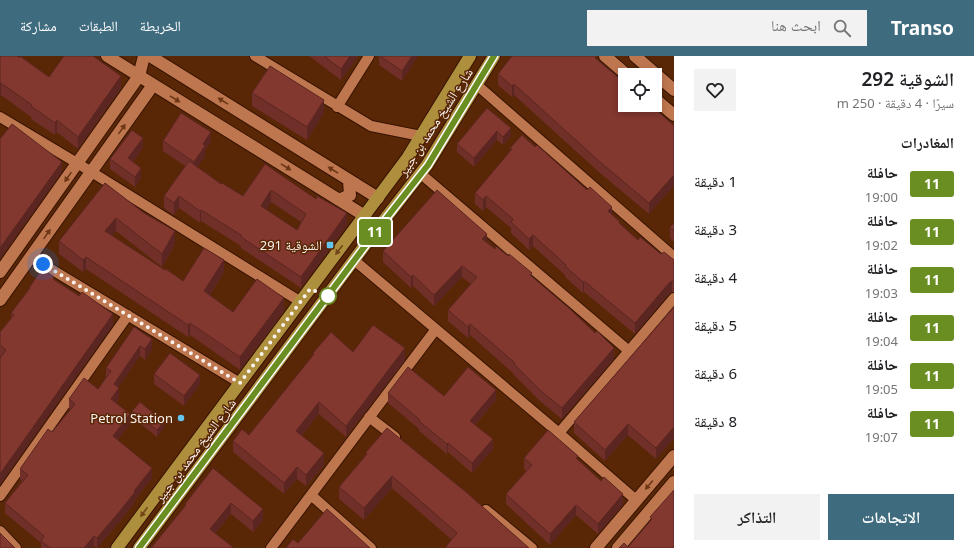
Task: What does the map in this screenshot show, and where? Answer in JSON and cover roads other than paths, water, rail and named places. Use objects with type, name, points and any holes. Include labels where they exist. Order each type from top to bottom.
[{"type":"main road","name":"شارع الشيخ محمد بن جبير","points":[[117,548],[408,157],[470,56]]},
{"type":"main road","name":"شارع الشيخ محمد بن جبير","points":[[139,548],[354,260],[428,165],[494,56]]},
{"type":"street","points":[[106,56],[365,216]]},
{"type":"street","points":[[0,272],[139,76],[144,56]]},
{"type":"street","points":[[150,56],[378,198]]},
{"type":"street","points":[[255,56],[337,107],[371,126],[422,136]]},
{"type":"street","points":[[337,107],[369,56]]},
{"type":"street","points":[[605,56],[619,68]]},
{"type":"street","points":[[635,56],[674,90]]},
{"type":"street","points":[[0,300],[153,85]]},
{"type":"street","points":[[477,85],[674,257]]},
{"type":"street","points":[[662,105],[674,115]]},
{"type":"street","points":[[0,117],[78,163],[301,302]]},
{"type":"street","points":[[421,174],[629,350]]},
{"type":"street","points":[[339,200],[350,195],[349,180]]},
{"type":"street","points":[[31,257],[240,383]]},
{"type":"street","points":[[354,260],[636,500]]},
{"type":"street","points":[[559,433],[674,298]]},
{"type":"street","points":[[0,496],[128,315]]},
{"type":"street","points":[[271,548],[436,329]]},
{"type":"street","points":[[369,416],[406,446]]},
{"type":"street","points":[[596,548],[674,456]]},
{"type":"street","points":[[618,548],[674,482]]},
{"type":"street","points":[[311,495],[371,548]]},
{"type":"street","points":[[478,504],[532,548]]},
{"type":"street","points":[[0,531],[16,548]]},
{"type":"place","name":"الشوقية 291","points":[[330,245]]},
{"type":"place","name":"Petrol Station","points":[[181,418]]}]
